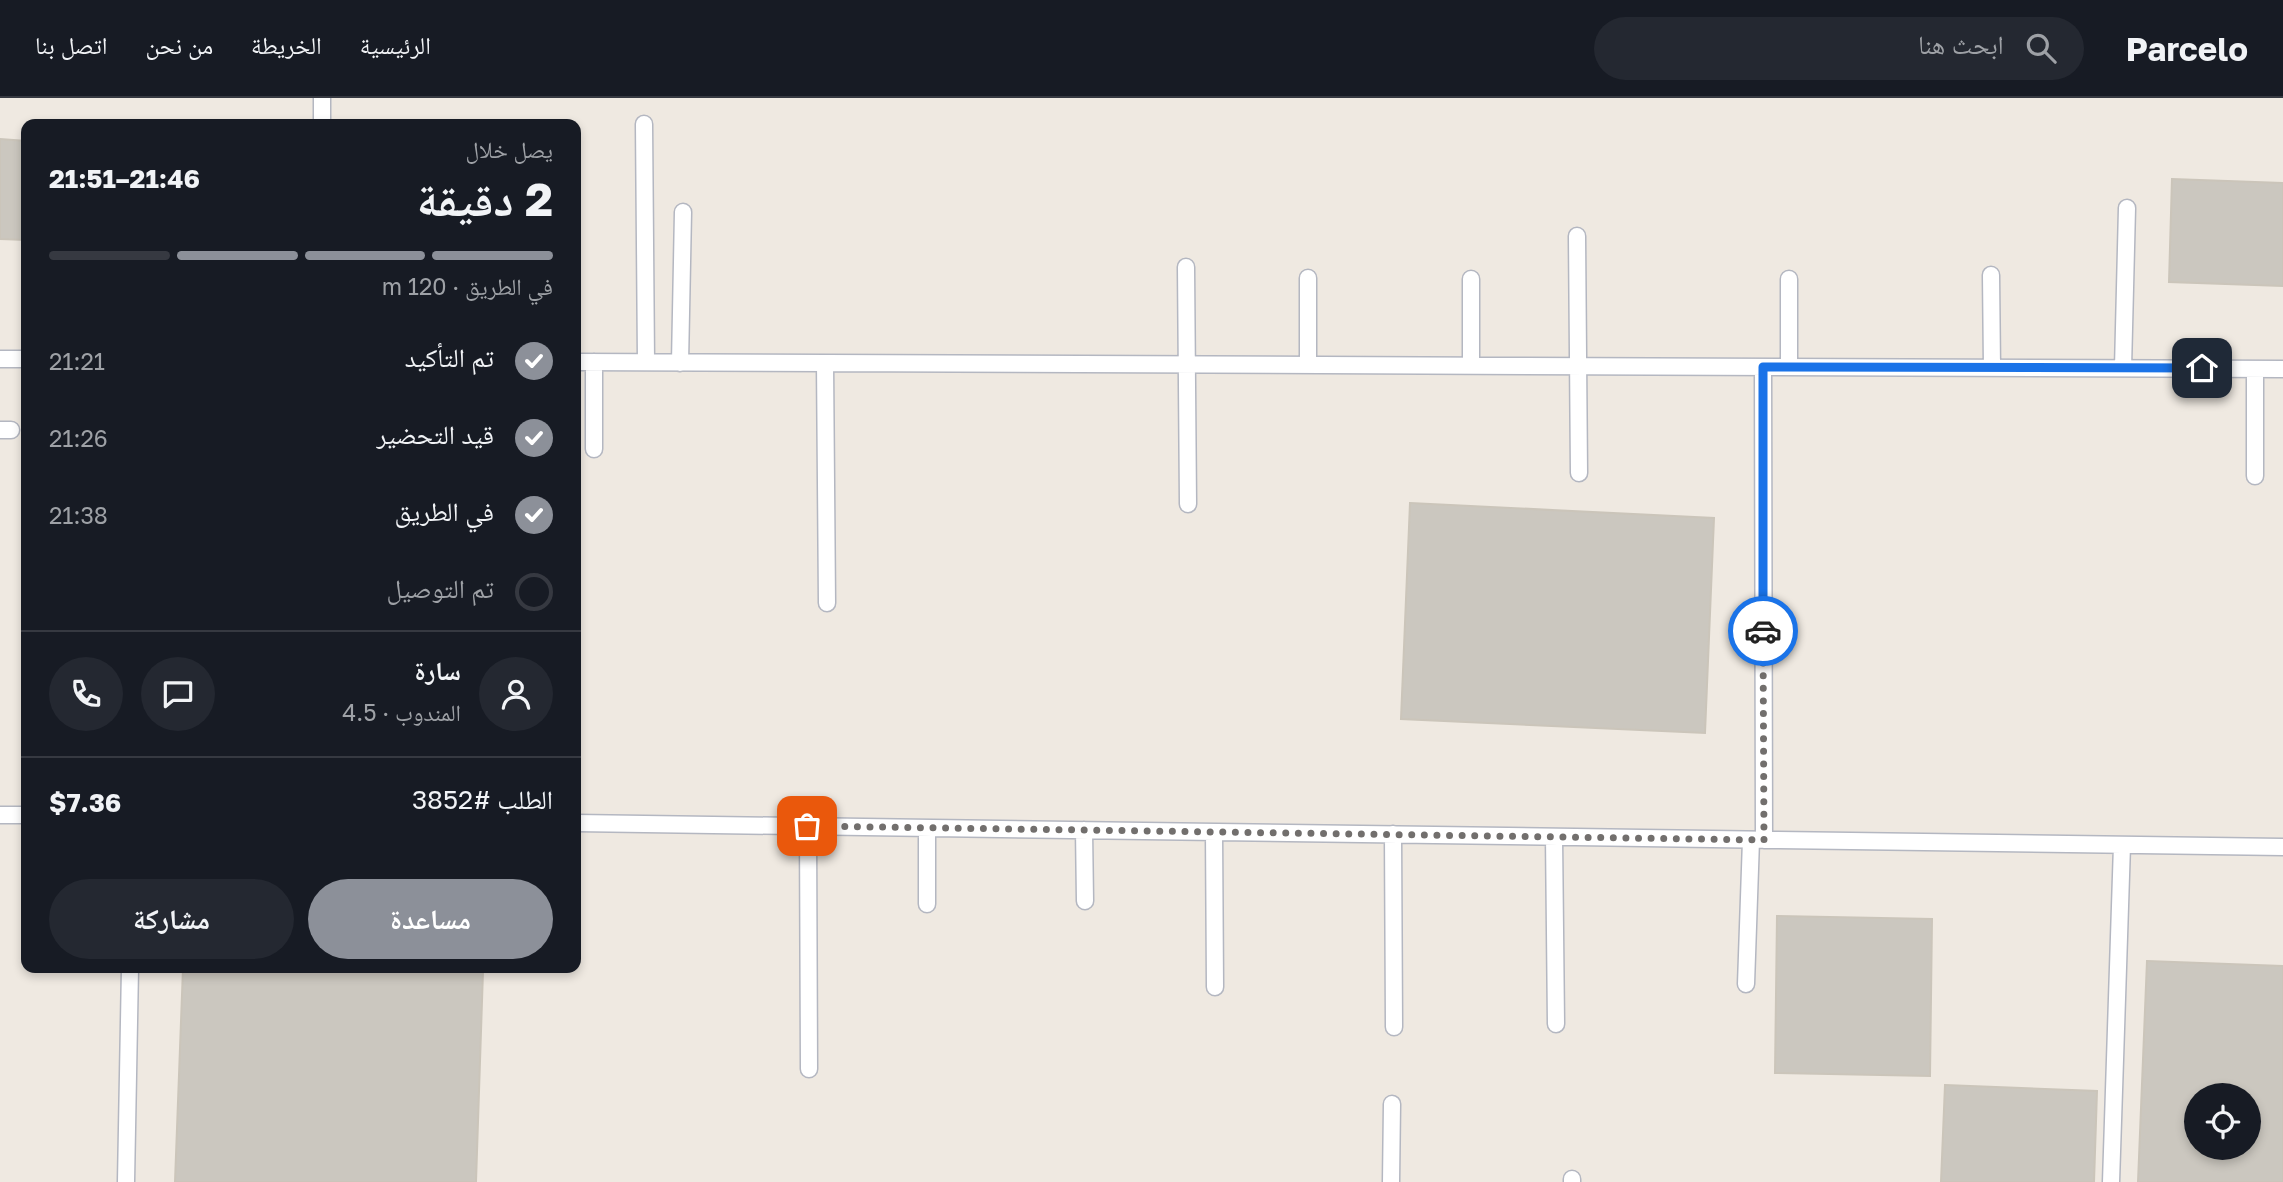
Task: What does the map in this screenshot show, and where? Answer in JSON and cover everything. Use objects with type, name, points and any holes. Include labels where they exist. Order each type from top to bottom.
[{"type":"lane","points":[[322,98],[322,119]]},
{"type":"lane","points":[[644,124],[646,362]]},
{"type":"lane","points":[[2123,368],[2127,208]]},
{"type":"lane","points":[[680,363],[683,212]]},
{"type":"lane","points":[[1577,236],[1579,473]]},
{"type":"lane","points":[[1186,267],[1188,504]]},
{"type":"lane","points":[[1991,275],[1992,368]]},
{"type":"lane","points":[[1308,278],[1308,365]]},
{"type":"lane","points":[[1471,279],[1471,365]]},
{"type":"lane","points":[[1788,279],[1789,367]]},
{"type":"lane","points":[[0,359],[21,359]]},
{"type":"lane","points":[[581,362],[2283,369]]},
{"type":"lane","points":[[594,362],[594,449]]},
{"type":"lane","points":[[825,363],[827,603]]},
{"type":"lane","points":[[1746,984],[1757,840],[1763,367]]},
{"type":"lane","points":[[2255,369],[2255,477]]},
{"type":"lane","points":[[0,815],[21,815]]},
{"type":"lane","points":[[581,823],[2283,847]]},
{"type":"lane","points":[[807,826],[809,1069]]},
{"type":"lane","points":[[927,828],[927,904]]},
{"type":"lane","points":[[1084,830],[1085,901]]},
{"type":"lane","points":[[1214,832],[1215,986]]},
{"type":"lane","points":[[1393,834],[1394,1027]]},
{"type":"lane","points":[[1554,836],[1556,1024]]},
{"type":"lane","points":[[2111,1182],[2122,845]]},
{"type":"lane","points":[[126,1182],[130,973]]},
{"type":"lane","points":[[1391,1182],[1392,1104]]},
{"type":"building","points":[[0,139],[21,141],[21,240],[0,239]]},
{"type":"building","points":[[2172,179],[2283,183],[2283,286],[2169,282]]},
{"type":"building","points":[[1410,503],[1714,518],[1705,733],[1401,719]]},
{"type":"building","points":[[1777,916],[1932,919],[1930,1076],[1775,1073]]},
{"type":"building","points":[[2147,961],[2283,966],[2283,1182],[2138,1182]]},
{"type":"building","points":[[183,973],[483,973],[476,1182],[175,1182]]},
{"type":"building","points":[[1945,1085],[2097,1091],[2094,1182],[1941,1182]]},
{"type":"way so far","points":[[807,826],[1764,840],[1763,631]]},
{"type":"route","points":[[1763,631],[1763,367],[2202,368]]}]
